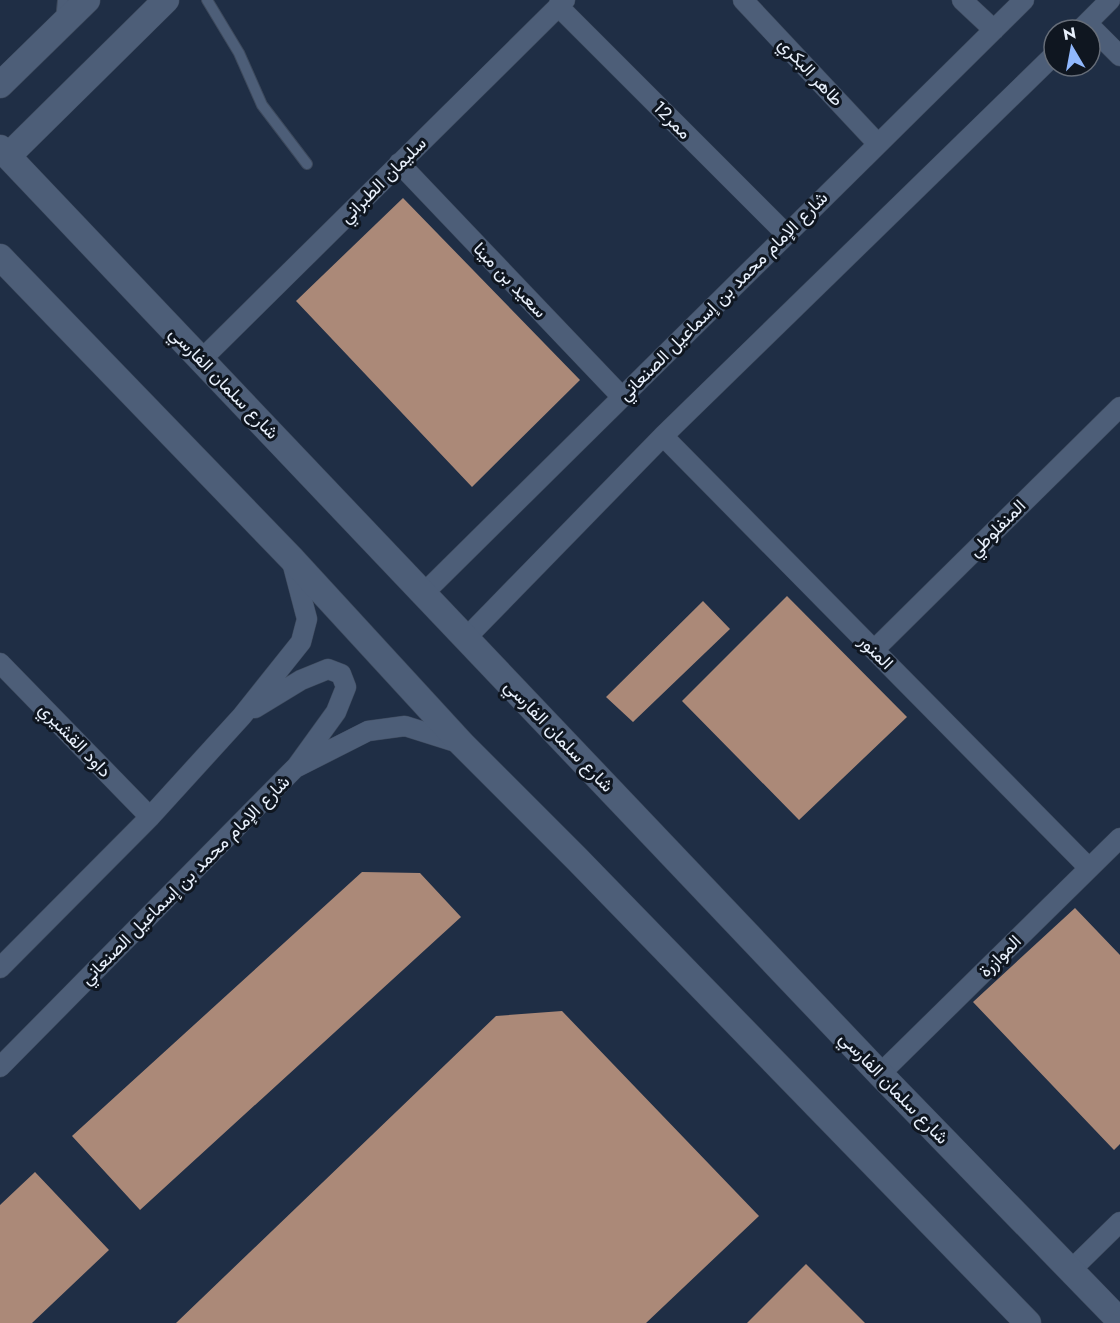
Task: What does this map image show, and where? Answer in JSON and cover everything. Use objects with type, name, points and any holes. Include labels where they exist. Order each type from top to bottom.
[{"type":"street","points":[[0,85],[87,0]]},
{"type":"street","points":[[4,152],[166,0]]},
{"type":"street","name":"طاهر البكري","points":[[743,0],[878,144]]},
{"type":"street","points":[[963,0],[994,30]]},
{"type":"street","name":"شارع الإمام محمد بن إسماعيل الصنعاني","points":[[424,593],[1024,0]]},
{"type":"street","points":[[1091,18],[1110,0]]},
{"type":"street","name":"سليمان الطبراني","points":[[201,360],[562,3]]},
{"type":"street","name":"ممر12","points":[[562,3],[786,234]]},
{"type":"street","points":[[1102,41],[1120,56]]},
{"type":"street","points":[[466,638],[663,436],[1042,67]]},
{"type":"street","name":"شارع سلمان الفارسي","points":[[4,152],[880,1074],[1120,1321]]},
{"type":"street","name":"سعيد بن مينا","points":[[399,163],[621,396]]},
{"type":"street","points":[[0,257],[291,558],[462,744],[586,868],[1028,1323]]},
{"type":"street","name":"المنفلوطي","points":[[874,650],[1120,407]]},
{"type":"street","name":"المنور","points":[[663,436],[1089,868]]},
{"type":"street","points":[[0,968],[150,817],[242,716],[301,642],[307,619],[291,558]]},
{"type":"street","name":"داود القشيري","points":[[0,663],[150,817]]},
{"type":"street","points":[[242,716],[301,680],[328,669],[341,674],[346,687],[336,711],[295,768]]},
{"type":"street","name":"شارع الإمام محمد بن إسماعيل الصنعاني","points":[[0,1067],[295,768],[368,731],[405,726],[462,744]]},
{"type":"street","name":"الموازرة","points":[[880,1074],[1120,838]]},
{"type":"street","points":[[1071,1270],[1120,1222]]},
{"type":"lane","points":[[61,26],[63,0]]},
{"type":"lane","points":[[207,0],[239,53],[262,105],[307,164]]},
{"type":"building","points":[[403,198],[580,380],[472,487],[296,301]]},
{"type":"building","points":[[787,596],[907,717],[799,820],[682,701]]},
{"type":"building","points":[[703,601],[730,629],[633,722],[606,697]]},
{"type":"building","points":[[362,872],[420,873],[461,917],[140,1210],[72,1136]]},
{"type":"building","points":[[1075,908],[1120,955],[1120,1144],[1114,1150],[973,1002]]},
{"type":"building","points":[[562,1011],[759,1216],[646,1323],[176,1323],[496,1016]]},
{"type":"building","points":[[35,1172],[109,1250],[32,1323],[0,1323],[0,1205]]},
{"type":"building","points":[[806,1264],[865,1323],[747,1323]]}]
